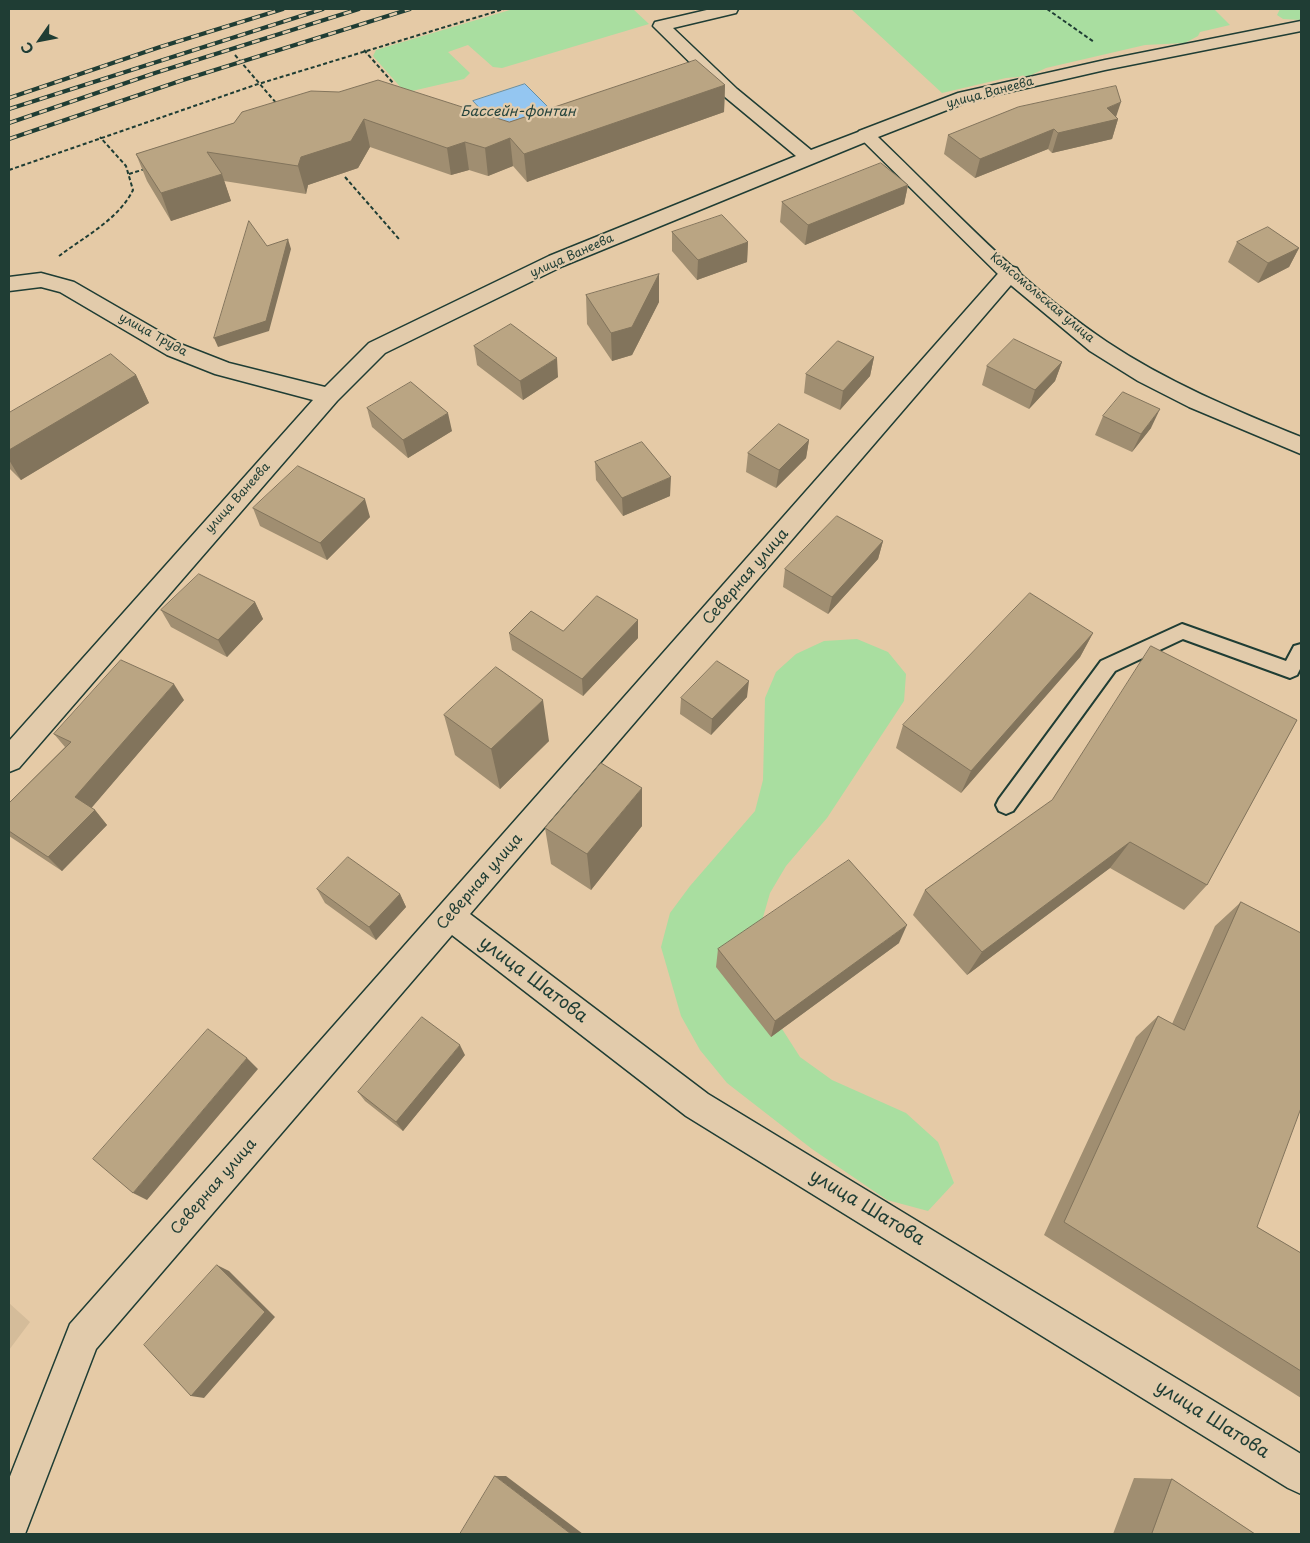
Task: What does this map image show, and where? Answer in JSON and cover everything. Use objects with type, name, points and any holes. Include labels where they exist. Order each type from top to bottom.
[{"type":"street","points":[[730,9],[661,26],[731,93],[809,157]]},
{"type":"street","name":"улица Ванеева","points":[[9,760],[329,396],[377,348],[556,261],[809,157],[964,97],[1122,62],[1301,26]]},
{"type":"street","name":"Комсомольская улица","points":[[866,135],[1010,273],[1065,321],[1138,372],[1257,428],[1301,446]]},
{"type":"street","name":"Северная улица","points":[[9,1526],[84,1337],[1010,273]]},
{"type":"street","name":"улица Труда","points":[[9,284],[33,281],[67,287],[175,350],[223,369],[329,396]]},
{"type":"street","name":"улица Шатова","points":[[450,916],[697,1104],[1301,1475]]},
{"type":"lane","points":[[1006,805],[1108,666],[1182,631],[1290,670],[1301,651]]},
{"type":"path","points":[[9,170],[100,137],[364,50],[504,9]]},
{"type":"path","points":[[1048,9],[1122,62]]},
{"type":"path","points":[[364,50],[400,90]]},
{"type":"path","points":[[235,55],[278,105]]},
{"type":"path","points":[[384,87],[394,84]]},
{"type":"path","points":[[33,281],[60,255],[105,222],[127,202],[133,190],[126,166],[100,137]]},
{"type":"path","points":[[129,174],[147,168]]},
{"type":"path","points":[[345,177],[399,239]]},
{"type":"shaded area","points":[[9,1303],[30,1322],[9,1350]]},
{"type":"green space","points":[[513,9],[633,9],[649,24],[502,68],[493,67],[468,45],[448,52],[470,73],[464,79],[412,91],[403,90],[373,56],[376,50]]},
{"type":"green space","points":[[851,9],[1214,9],[1230,25],[1200,32],[1198,36],[1185,43],[1145,45],[1046,68],[1029,76],[1006,78],[942,93]]},
{"type":"green space","points":[[1280,9],[1301,9],[1301,20],[1283,19],[1277,15]]},
{"type":"green space","points":[[857,639],[888,652],[906,674],[904,701],[827,818],[786,866],[770,893],[751,959],[759,993],[800,1057],[832,1080],[906,1113],[938,1142],[954,1183],[928,1211],[887,1200],[812,1149],[727,1083],[700,1050],[681,1016],[661,947],[670,913],[690,886],[755,811],[763,780],[765,698],[776,672],[796,654],[824,641]]},
{"type":"water","name":"Бассейн-фонтан","points":[[525,84],[565,124],[510,141],[473,101]]},
{"type":"building","points":[[696,60],[725,85],[524,154],[510,138],[485,148],[465,142],[447,148],[364,119],[351,141],[301,157],[298,166],[207,152],[222,174],[161,193],[136,154],[234,123],[242,112],[311,91],[339,92],[378,80],[509,122]]},
{"type":"building","points":[[1116,86],[1121,102],[1107,108],[1118,119],[1058,133],[1054,129],[980,159],[948,135],[1018,107]]},
{"type":"building","points":[[881,163],[908,185],[808,225],[782,202]]},
{"type":"building","points":[[722,215],[748,242],[698,260],[672,232]]},
{"type":"building","points":[[249,221],[267,246],[288,239],[266,321],[214,338]]},
{"type":"building","points":[[1268,227],[1299,248],[1268,263],[1237,242]]},
{"type":"building","points":[[659,274],[632,327],[611,333],[586,295]]},
{"type":"building","points":[[511,324],[557,358],[520,381],[474,346]]},
{"type":"building","points":[[1014,339],[1062,362],[1035,390],[987,366]]},
{"type":"building","points":[[838,341],[874,357],[843,391],[806,374]]},
{"type":"building","points":[[111,354],[136,375],[9,450],[9,413]]},
{"type":"building","points":[[411,382],[448,413],[403,440],[367,408]]},
{"type":"building","points":[[1123,392],[1160,409],[1141,434],[1103,416]]},
{"type":"building","points":[[779,424],[809,440],[779,470],[748,453]]},
{"type":"building","points":[[642,442],[671,477],[622,498],[595,462]]},
{"type":"building","points":[[298,466],[365,499],[320,543],[253,508]]},
{"type":"building","points":[[837,516],[883,541],[832,597],[785,569]]},
{"type":"building","points":[[199,574],[255,602],[218,640],[161,610]]},
{"type":"building","points":[[1030,593],[1093,633],[971,771],[903,725]]},
{"type":"building","points":[[597,596],[638,620],[582,679],[509,633],[531,611],[563,631]]},
{"type":"building","points":[[1151,646],[1297,720],[1207,885],[1130,842],[982,952],[925,890],[1052,800]]},
{"type":"building","points":[[121,660],[174,684],[75,797],[95,810],[48,857],[9,831],[9,803],[71,742],[54,734]]},
{"type":"building","points":[[717,661],[749,681],[712,719],[681,698]]},
{"type":"building","points":[[496,667],[543,700],[491,749],[444,715]]},
{"type":"building","points":[[601,763],[642,788],[587,854],[545,828]]},
{"type":"building","points":[[348,857],[400,894],[369,927],[317,889]]},
{"type":"building","points":[[849,860],[907,925],[775,1021],[718,949]]},
{"type":"building","points":[[1241,902],[1301,933],[1301,1108],[1257,1227],[1301,1253],[1301,1371],[1064,1222],[1158,1016],[1184,1030]]},
{"type":"building","points":[[422,1017],[460,1045],[396,1122],[358,1092]]},
{"type":"building","points":[[208,1029],[247,1058],[133,1193],[93,1159]]},
{"type":"building","points":[[217,1265],[265,1312],[191,1396],[144,1345]]},
{"type":"building","points":[[495,1476],[571,1534],[460,1534]]},
{"type":"building","points":[[1172,1479],[1255,1534],[1152,1534]]},
{"type":"railway","points":[[9,98],[160,47],[283,9]]},
{"type":"railway","points":[[9,109],[323,9]]},
{"type":"railway","points":[[9,123],[155,73],[359,9]]},
{"type":"railway","points":[[9,139],[183,80],[410,9]]}]
